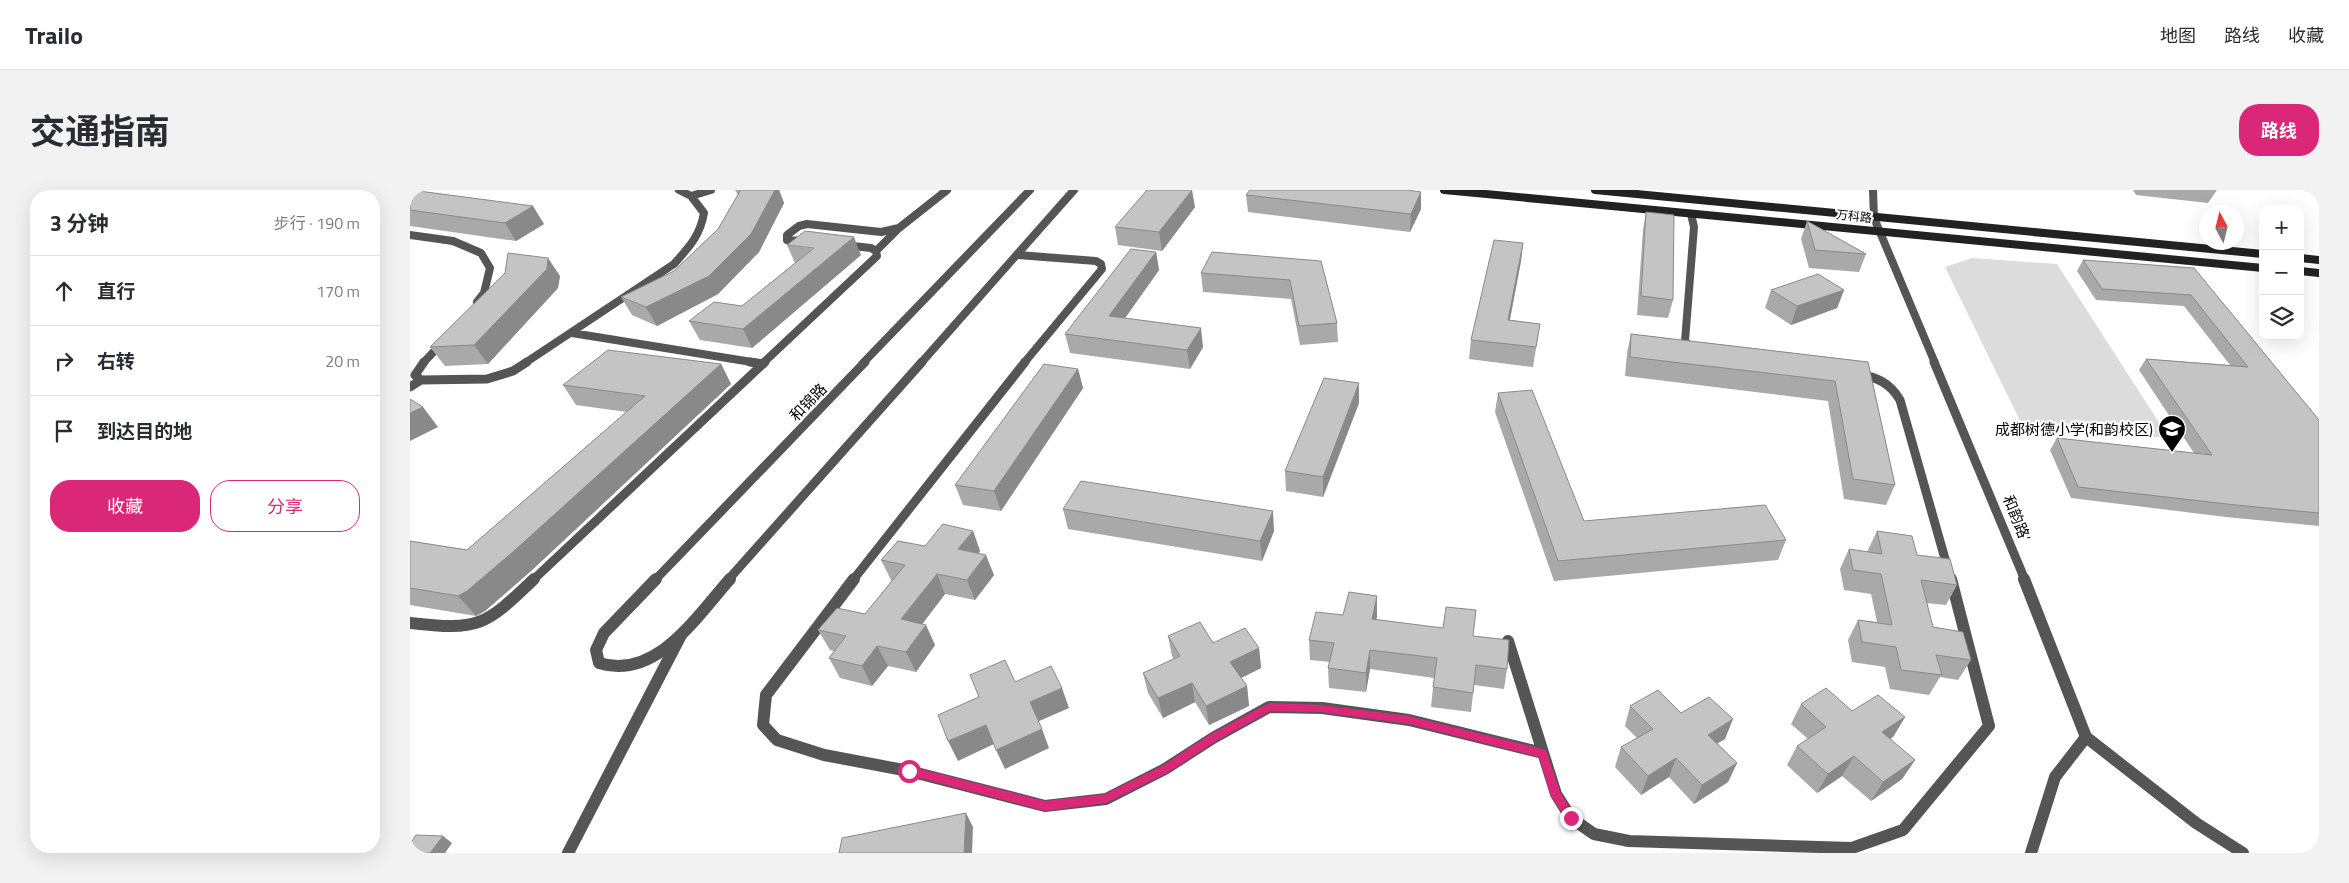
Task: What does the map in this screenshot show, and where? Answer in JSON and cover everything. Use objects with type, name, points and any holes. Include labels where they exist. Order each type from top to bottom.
[{"type":"main road","name":"万科路","points":[[1444,190],[2259,268]]},
{"type":"main road","name":"万科路","points":[[1595,190],[2259,254]]},
{"type":"main road","points":[[2304,258],[2319,260]]},
{"type":"main road","points":[[2304,271],[2319,273]]},
{"type":"street","points":[[410,387],[421,380],[487,379],[513,370],[572,334],[674,264],[691,245],[701,229],[704,213],[691,196],[679,190]]},
{"type":"street","points":[[691,196],[711,190]]},
{"type":"street","points":[[876,251],[899,228],[947,190]]},
{"type":"street","name":"和锦路","points":[[682,634],[664,650],[642,663],[611,668],[599,663],[596,650],[604,633],[1030,190]]},
{"type":"street","points":[[568,853],[615,766],[682,634],[1074,190]]},
{"type":"street","name":"和韵路’","points":[[1873,190],[1874,218],[2007,535],[2086,737]]},
{"type":"street","points":[[1691,214],[1694,227],[1685,341],[1692,348],[1704,352]]},
{"type":"street","points":[[815,242],[787,240],[787,235],[799,226],[807,224],[881,232],[899,228]]},
{"type":"street","points":[[410,235],[453,241],[481,254],[490,268],[484,293],[472,308]]},
{"type":"street","points":[[410,623],[465,627],[474,626],[493,616],[878,256],[876,251],[871,248],[833,244]]},
{"type":"street","points":[[1018,255],[1096,261],[1101,264],[1102,270],[1045,337],[874,553],[766,695],[763,725],[777,740],[824,755],[909,771],[1045,806],[1106,799],[1165,769],[1213,738],[1269,707],[1322,708],[1409,720],[1543,753]]},
{"type":"street","points":[[421,380],[415,375],[416,371],[451,334]]},
{"type":"street","points":[[572,334],[763,364]]},
{"type":"street","points":[[1508,641],[1556,794],[1571,818],[1594,834],[1629,842],[1852,848],[1903,830],[1989,726],[1950,577],[1897,392],[1882,381],[1869,376],[1847,373]]},
{"type":"street","points":[[2031,853],[2055,777],[2086,737],[2196,822],[2243,853]]},
{"type":"shaded area","points":[[1972,258],[2057,264],[2169,438],[2022,425],[1945,267]]},
{"type":"building","points":[[410,190],[533,206],[505,223],[410,210]]},
{"type":"building","points":[[740,190],[775,190],[751,234],[709,276],[646,307],[621,297],[674,271],[718,229]]},
{"type":"building","points":[[1147,190],[1192,190],[1159,232],[1115,227]]},
{"type":"building","points":[[1250,190],[1407,190],[1421,192],[1411,214],[1246,195]]},
{"type":"building","points":[[1646,212],[1674,215],[1673,300],[1641,296]]},
{"type":"building","points":[[1807,221],[1866,254],[1815,250]]},
{"type":"building","points":[[805,231],[854,237],[743,329],[689,321],[714,302],[742,306],[814,248],[787,245]]},
{"type":"building","points":[[1494,240],[1523,243],[1508,320],[1540,324],[1536,347],[1471,340]]},
{"type":"building","points":[[1131,249],[1156,252],[1109,316],[1201,328],[1187,350],[1065,334]]},
{"type":"building","points":[[1212,252],[1321,261],[1337,323],[1299,326],[1290,280],[1201,273]]},
{"type":"building","points":[[508,253],[548,258],[547,269],[474,345],[430,347],[505,273]]},
{"type":"building","points":[[2083,260],[2194,268],[2319,420],[2319,513],[2078,487],[2057,438],[2212,455],[2146,359],[2248,367],[2191,295],[2102,289]]},
{"type":"building","points":[[1818,274],[1844,290],[1797,306],[1771,290]]},
{"type":"building","points":[[1631,334],[1868,362],[1895,485],[1853,479],[1835,381],[1630,357]]},
{"type":"building","points":[[608,350],[721,364],[467,591],[458,596],[410,588],[410,541],[467,550],[645,396],[563,385]]},
{"type":"building","points":[[1044,364],[1078,369],[994,491],[955,485]]},
{"type":"building","points":[[1324,378],[1359,383],[1323,477],[1285,471]]},
{"type":"building","points":[[1532,390],[1584,521],[1765,505],[1786,540],[1558,561],[1498,393]]},
{"type":"building","points":[[410,399],[423,407],[410,413]]},
{"type":"building","points":[[1081,481],[1273,511],[1260,541],[1063,509]]},
{"type":"building","points":[[943,524],[973,531],[958,549],[986,555],[967,580],[937,574],[901,619],[926,625],[906,652],[877,646],[862,666],[829,658],[846,636],[818,630],[837,608],[865,614],[905,565],[881,560],[898,541],[925,546]]},
{"type":"building","points":[[1877,531],[1912,536],[1917,555],[1950,559],[1957,585],[1921,580],[1933,627],[1963,632],[1971,660],[1936,655],[1942,675],[1901,670],[1896,647],[1862,642],[1858,620],[1892,625],[1881,574],[1853,570],[1849,549],[1882,554]]},
{"type":"building","points":[[1349,592],[1377,596],[1372,619],[1443,628],[1446,607],[1476,610],[1473,636],[1509,640],[1507,669],[1476,665],[1473,693],[1433,687],[1437,658],[1370,650],[1366,673],[1328,668],[1334,643],[1309,640],[1316,612],[1343,615]]},
{"type":"building","points":[[1200,622],[1213,643],[1245,628],[1259,648],[1230,662],[1247,686],[1206,706],[1192,683],[1158,698],[1143,673],[1180,656],[1168,636]]},
{"type":"building","points":[[1005,660],[1015,682],[1051,666],[1062,688],[1030,702],[1042,729],[996,750],[986,725],[948,741],[938,715],[979,697],[970,675]]},
{"type":"building","points":[[1826,688],[1852,711],[1878,695],[1905,717],[1882,732],[1915,760],[1883,782],[1854,756],[1828,774],[1797,746],[1826,727],[1801,704]]},
{"type":"building","points":[[1658,690],[1681,713],[1709,697],[1733,719],[1708,735],[1737,763],[1702,785],[1676,758],[1648,776],[1621,747],[1653,729],[1630,706]]},
{"type":"building","points":[[966,813],[964,853],[839,853],[842,838]]},
{"type":"building","points":[[416,835],[443,836],[430,853],[410,853],[410,844]]},
{"type":"place","name":"成都树德小学(和韵校区)","points":[[2172,453]]},
{"type":"route","points":[[909,771],[1045,806],[1106,799],[1165,769],[1213,738],[1269,707],[1322,708],[1409,720],[1543,753],[1556,794],[1571,818]]}]
